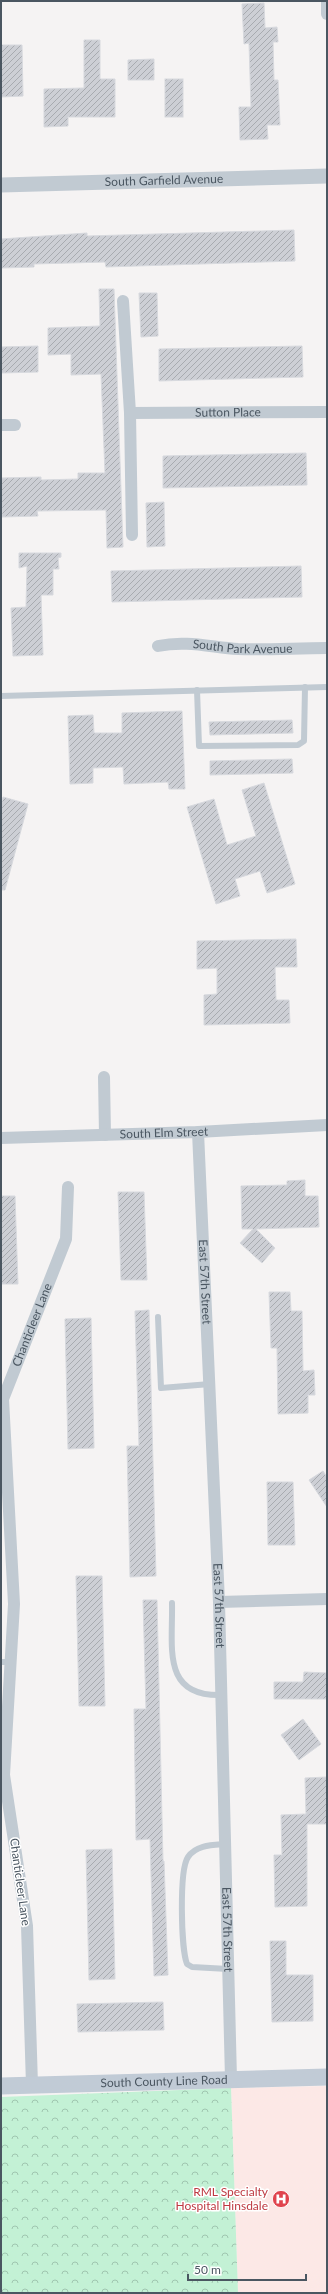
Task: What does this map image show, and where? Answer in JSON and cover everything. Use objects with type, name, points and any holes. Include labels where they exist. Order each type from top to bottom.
[{"type":"main road","name":"South County Line Road","points":[[1,2086],[327,2077]]},
{"type":"street","points":[[327,1],[327,14]]},
{"type":"street","name":"South Garfield Avenue","points":[[1,185],[327,176]]},
{"type":"street","points":[[123,301],[130,413],[132,534]]},
{"type":"street","name":"Sutton Place","points":[[130,413],[327,412]]},
{"type":"street","points":[[1,425],[15,425]]},
{"type":"street","name":"South Park Avenue","points":[[158,646],[171,643],[193,643],[237,649],[327,648]]},
{"type":"street","points":[[104,1077],[105,1135]]},
{"type":"street","name":"South Elm Street","points":[[1,1138],[198,1132],[327,1125]]},
{"type":"street","name":"East 57th Street","points":[[198,1132],[219,1602],[231,2079]]},
{"type":"street","name":"Chanticleer Lane","points":[[32,2085],[27,1926],[4,1775],[6,1662],[14,1604],[3,1399],[66,1239],[68,1187]]},
{"type":"street","points":[[219,1602],[327,1599]]},
{"type":"lane","points":[[197,690],[199,746],[298,745],[304,741],[305,687]]},
{"type":"lane","points":[[1,696],[327,687]]},
{"type":"lane","points":[[158,1317],[161,1388],[210,1384]]},
{"type":"lane","points":[[172,1603],[174,1663],[180,1681],[189,1690],[198,1694],[222,1695]]},
{"type":"lane","points":[[225,1844],[199,1848],[192,1852],[185,1863],[182,1878],[183,1941],[184,1958],[187,1964],[192,1967],[228,1969]]},
{"type":"shaded area","name":"RML Specialty Hospital Hinsdale","points":[[327,2086],[327,2293],[238,2293],[231,2088]]},
{"type":"green space","points":[[231,2088],[238,2293],[1,2293],[1,2097]]},
{"type":"building","points":[[264,3],[265,28],[277,27],[278,42],[273,42],[274,80],[278,80],[280,125],[267,125],[268,139],[240,140],[239,107],[251,107],[249,43],[244,44],[242,4]]},
{"type":"building","points":[[84,40],[100,40],[100,79],[115,79],[115,117],[68,117],[68,126],[44,127],[44,89],[84,88]]},
{"type":"building","points":[[1,45],[22,45],[23,96],[1,97]]},
{"type":"building","points":[[154,59],[154,80],[128,80],[128,60]]},
{"type":"building","points":[[165,79],[183,79],[183,117],[165,117]]},
{"type":"building","points":[[294,230],[295,261],[106,267],[105,262],[34,264],[34,267],[1,268],[1,239],[87,233],[87,236]]},
{"type":"building","points":[[99,289],[114,289],[123,547],[107,548],[106,510],[37,511],[38,516],[2,517],[1,478],[41,477],[41,480],[78,479],[78,473],[105,473],[101,374],[71,375],[71,354],[48,355],[48,328],[100,326]]},
{"type":"building","points":[[139,293],[157,293],[158,336],[141,337]]},
{"type":"building","points":[[38,346],[38,372],[1,373],[1,347]]},
{"type":"building","points":[[302,346],[303,377],[159,381],[159,349]]},
{"type":"building","points":[[306,453],[307,485],[163,488],[163,456]]},
{"type":"building","points":[[164,502],[165,546],[147,547],[146,503]]},
{"type":"building","points":[[19,553],[61,553],[61,557],[58,558],[59,569],[53,569],[53,595],[41,595],[43,655],[13,656],[11,608],[26,607],[27,566],[19,568]]},
{"type":"building","points":[[301,566],[302,597],[112,602],[111,571]]},
{"type":"building","points":[[182,711],[185,789],[169,789],[168,782],[124,784],[123,767],[93,768],[93,783],[70,784],[68,716],[93,715],[94,733],[122,733],[122,713]]},
{"type":"building","points":[[292,720],[293,733],[210,735],[209,722]]},
{"type":"building","points":[[292,759],[293,773],[210,775],[210,761]]},
{"type":"building","points":[[264,783],[295,884],[267,893],[260,871],[235,879],[240,896],[216,904],[187,807],[214,799],[227,845],[256,836],[242,790]]},
{"type":"building","points":[[3,797],[28,804],[5,890],[1,890],[1,806]]},
{"type":"building","points":[[296,939],[297,967],[275,967],[276,1000],[289,1000],[290,1023],[204,1025],[204,995],[217,994],[217,968],[197,969],[197,941]]},
{"type":"building","points":[[305,1180],[305,1196],[318,1196],[319,1227],[256,1229],[275,1248],[262,1263],[240,1243],[253,1229],[242,1229],[241,1186],[287,1185],[287,1181]]},
{"type":"building","points":[[118,1192],[144,1192],[147,1280],[121,1280]]},
{"type":"building","points":[[1,1196],[15,1196],[18,1284],[1,1284]]},
{"type":"building","points":[[269,1292],[290,1292],[291,1311],[302,1311],[303,1371],[314,1370],[315,1395],[308,1395],[308,1413],[278,1414],[277,1348],[271,1348]]},
{"type":"building","points":[[149,1310],[156,1576],[130,1577],[127,1446],[139,1446],[135,1311]]},
{"type":"building","points":[[91,1318],[94,1448],[68,1449],[65,1319]]},
{"type":"building","points":[[323,1471],[327,1477],[327,1507],[309,1480]]},
{"type":"building","points":[[267,1482],[293,1482],[295,1545],[268,1545]]},
{"type":"building","points":[[76,1576],[102,1576],[105,1706],[79,1706]]},
{"type":"building","points":[[143,1600],[157,1600],[163,1861],[168,1975],[154,1976],[150,1839],[136,1840],[134,1709],[146,1709]]},
{"type":"building","points":[[304,1672],[327,1673],[327,1699],[274,1699],[274,1682],[303,1682]]},
{"type":"building","points":[[303,1719],[321,1744],[299,1760],[281,1735]]},
{"type":"building","points":[[327,1777],[327,1824],[307,1824],[307,1906],[275,1907],[274,1855],[282,1855],[281,1815],[306,1814],[305,1778]]},
{"type":"building","points":[[112,1849],[115,1979],[89,1980],[86,1850]]},
{"type":"building","points":[[270,1941],[286,1941],[286,1975],[313,1975],[313,2021],[272,2022]]},
{"type":"building","points":[[163,2002],[164,2030],[78,2032],[77,2004]]},
{"type":"place","name":"RML Specialty Hospital Hinsdale","points":[[281,2199]]}]
